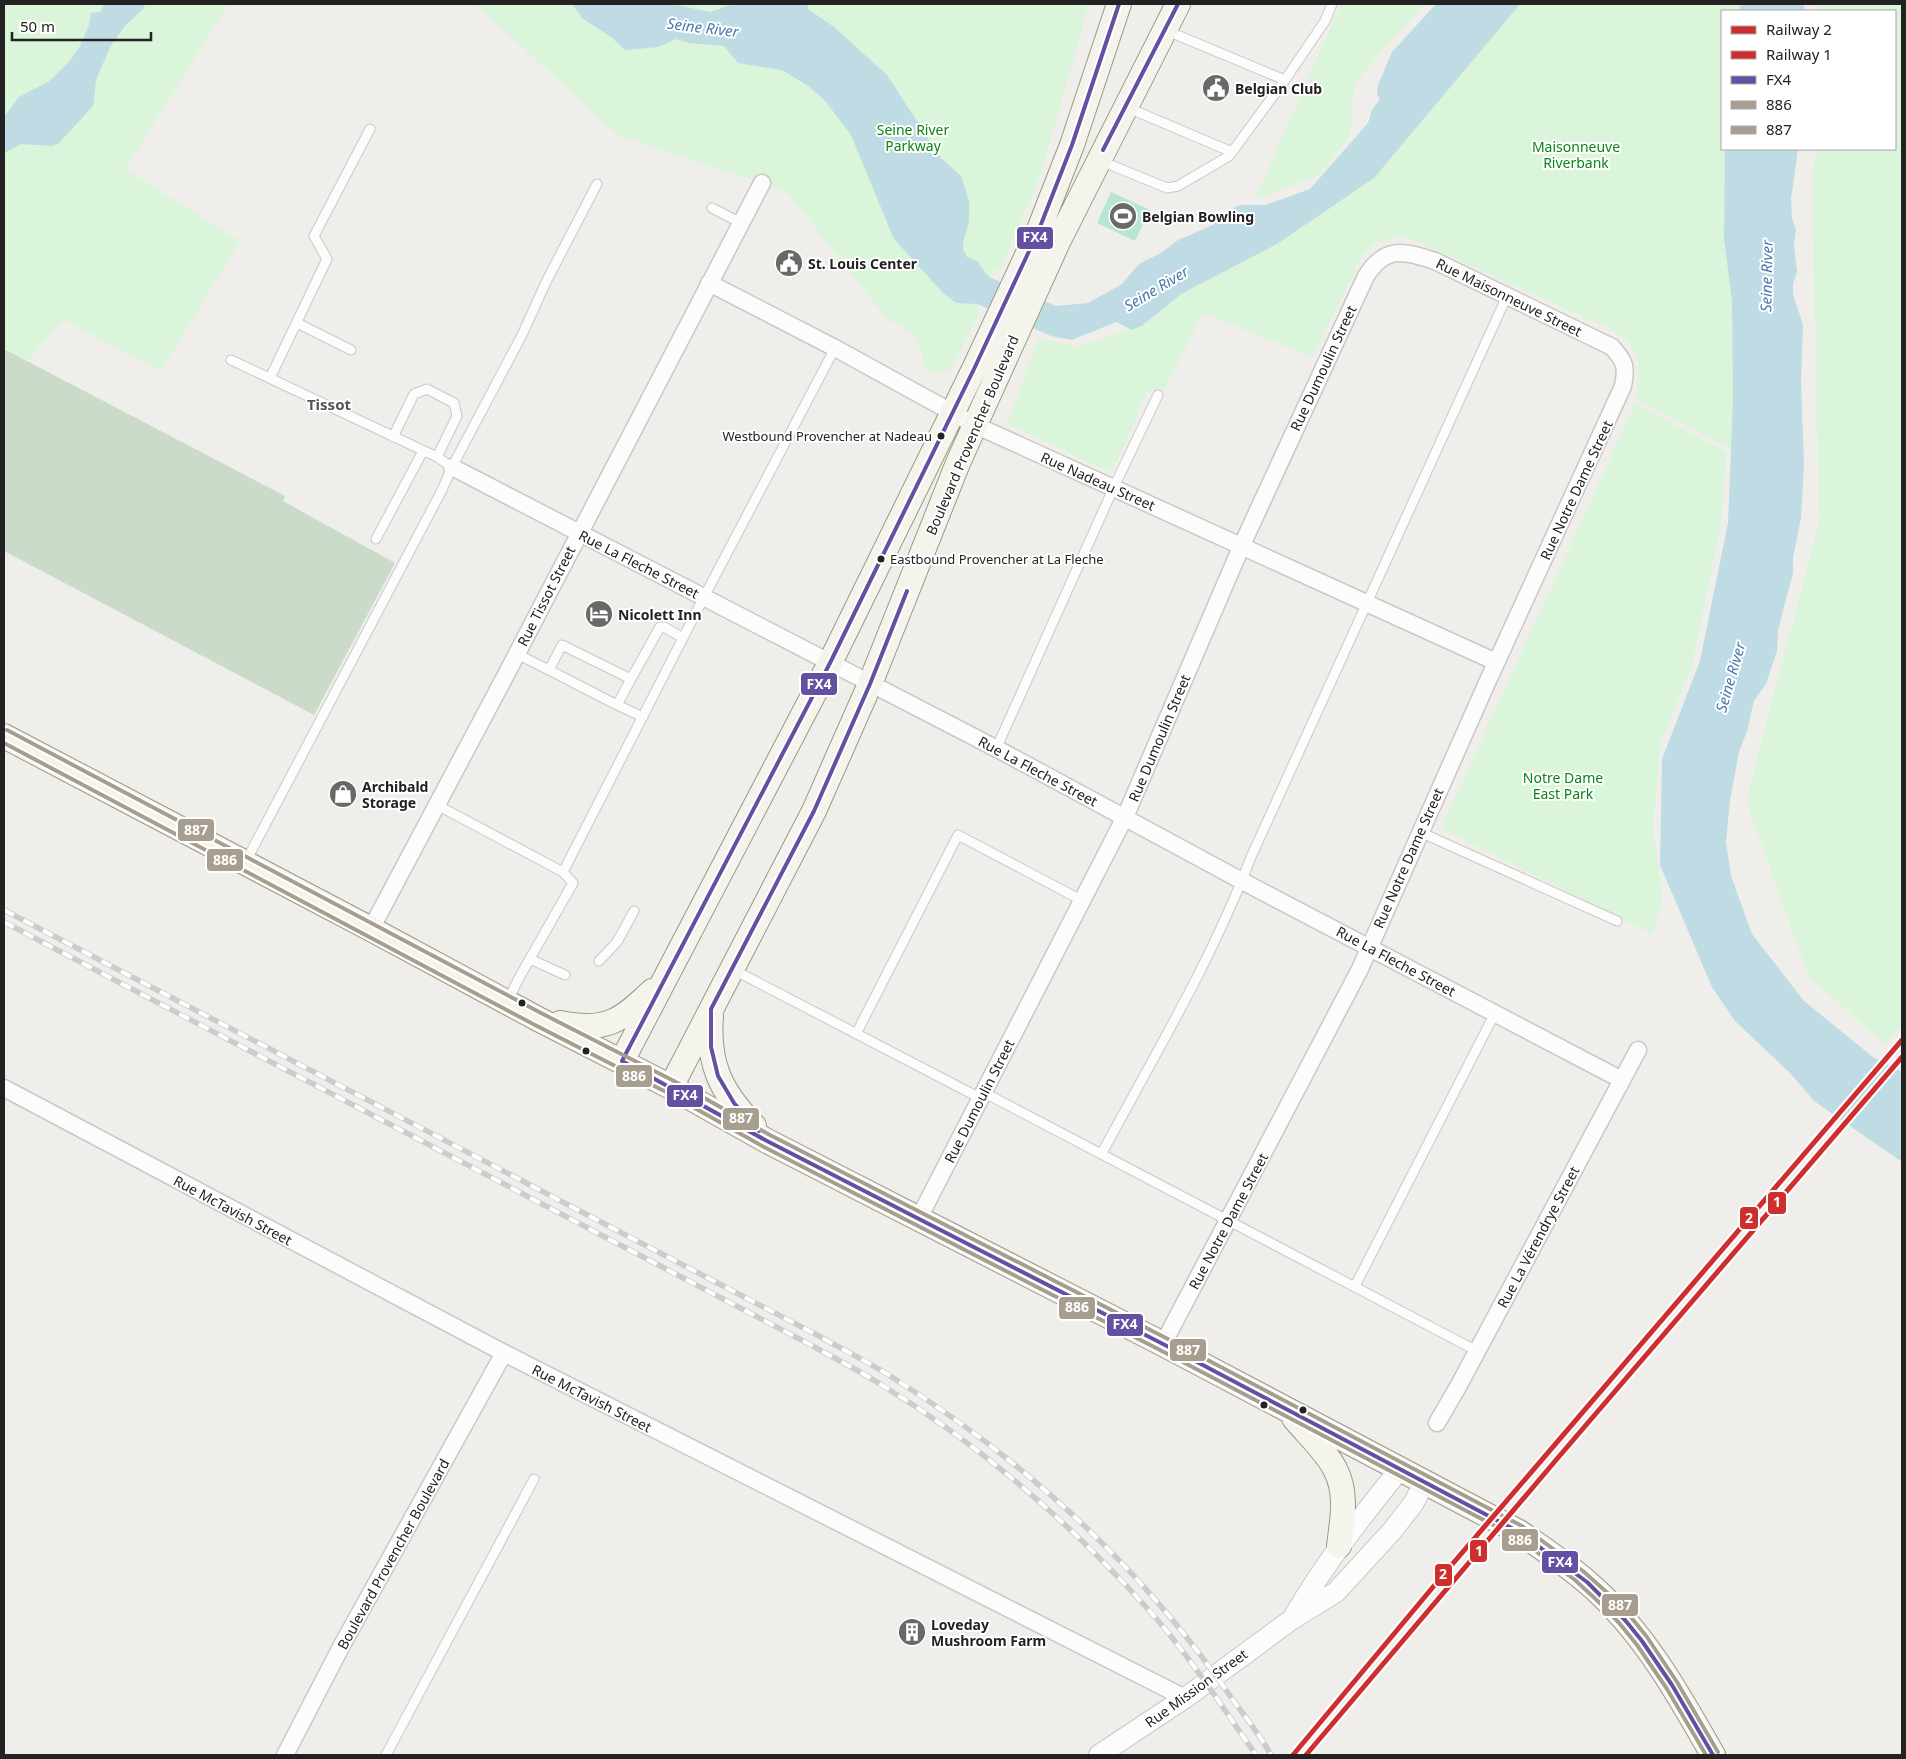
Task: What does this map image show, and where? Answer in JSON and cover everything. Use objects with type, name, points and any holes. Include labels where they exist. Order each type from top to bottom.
[{"type":"main road","name":"Boulevard Provencher Boulevard","points":[[1048,237],[1077,129],[1119,4]]},
{"type":"main road","name":"Boulevard Provencher Boulevard","points":[[622,1061],[830,663],[954,413],[984,375],[1048,237],[1103,150],[1178,4]]},
{"type":"main road","points":[[1077,129],[1103,150]]},
{"type":"main road","name":"Boulevard Provencher Boulevard","points":[[671,1087],[814,811],[870,684],[975,425],[984,375]]},
{"type":"main road","points":[[4,736],[538,1019],[622,1061],[767,1140],[1163,1344],[1519,1532],[1587,1582],[1620,1615],[1657,1660],[1712,1755]]},
{"type":"main road","points":[[538,1019],[581,1028],[602,1026],[629,1012],[664,979]]},
{"type":"main road","points":[[711,1009],[710,1044],[717,1074],[736,1108],[767,1140]]},
{"type":"main road","points":[[1286,1409],[1332,1463],[1336,1471],[1341,1489],[1343,1508],[1339,1546]]},
{"type":"street","name":"Rue Tissot Street","points":[[371,929],[517,654],[762,183]]},
{"type":"street","name":"Rue Maisonneuve Street","points":[[1387,256],[1400,252],[1411,253],[1435,262],[1612,347],[1624,360]]},
{"type":"street","name":"Rue Dumoulin Street","points":[[919,1218],[1125,817],[1242,545],[1366,276],[1372,267],[1387,256]]},
{"type":"street","name":"Rue Nadeau Street","points":[[709,283],[834,348],[975,425],[1496,662]]},
{"type":"street","name":"Rue Notre Dame Street","points":[[1163,1344],[1360,969],[1368,947],[1496,662],[1623,386],[1624,360]]},
{"type":"street","name":"Rue La Fleche Street","points":[[452,467],[996,749],[1242,881],[1622,1080]]},
{"type":"street","name":"Rue La Vérendrye Street","points":[[1437,1423],[1638,1050]]},
{"type":"street","name":"Rue McTavish Street","points":[[4,1088],[504,1353],[1185,1698]]},
{"type":"street","name":"Boulevard Provencher Boulevard","points":[[285,1755],[342,1645],[504,1353]]},
{"type":"street","name":"Rue Mission Street","points":[[1291,1620],[1315,1580],[1339,1546],[1400,1469]]},
{"type":"street","name":"Rue Mission Street","points":[[1099,1755],[1185,1698],[1291,1620],[1336,1592],[1377,1548],[1413,1504],[1425,1482]]},
{"type":"lane","points":[[1103,150],[1167,188],[1178,186],[1229,156],[1324,21],[1332,4]]},
{"type":"lane","points":[[1164,30],[1284,80]]},
{"type":"lane","points":[[1126,107],[1232,152]]},
{"type":"lane","points":[[270,378],[327,260],[314,236],[370,129]]},
{"type":"lane","points":[[245,863],[442,490],[597,184]]},
{"type":"lane","points":[[712,208],[741,223]]},
{"type":"lane","points":[[1102,1153],[1204,964],[1366,603],[1507,296]]},
{"type":"lane","points":[[298,323],[352,350]]},
{"type":"lane","points":[[564,872],[704,597],[834,348]]},
{"type":"lane","points":[[232,360],[437,457],[452,467]]},
{"type":"lane","points":[[393,436],[414,394],[427,389],[454,403],[457,416],[437,457]]},
{"type":"lane","points":[[996,749],[1113,489],[1158,395]]},
{"type":"lane","points":[[376,539],[423,451]]},
{"type":"lane","points":[[617,705],[660,627],[664,627],[683,638]]},
{"type":"lane","points":[[549,670],[562,645],[631,678]]},
{"type":"lane","points":[[517,654],[643,717]]},
{"type":"lane","points":[[437,805],[564,872],[573,883],[507,1002]]},
{"type":"lane","points":[[1420,832],[1617,921]]},
{"type":"lane","points":[[856,1034],[958,835],[1083,901]]},
{"type":"lane","points":[[599,962],[617,942],[634,911]]},
{"type":"lane","points":[[530,959],[565,975]]},
{"type":"lane","points":[[732,969],[856,1034],[1102,1153],[1477,1351]]},
{"type":"lane","points":[[1355,1286],[1495,1013]]},
{"type":"lane","points":[[386,1755],[534,1478]]},
{"type":"green space","points":[[4,4],[229,4],[125,169],[240,241],[161,371],[64,320],[27,361],[4,349]]},
{"type":"green space","name":"Seine River Parkway","points":[[475,4],[1089,4],[1040,177],[1000,270],[993,271],[977,309],[980,313],[951,370],[928,373],[916,336],[885,317],[787,192],[618,135]]},
{"type":"green space","points":[[1341,4],[1424,4],[1354,84],[1350,137],[1318,176],[1255,199]]},
{"type":"green space","name":"Maisonneuve Riverbank","points":[[1509,4],[1744,4],[1744,10],[1721,10],[1721,150],[1739,150],[1739,453],[1636,399],[1639,366],[1634,350],[1621,336],[1610,329],[1409,238],[1394,238],[1381,241],[1361,259],[1312,357],[1203,313],[1164,390],[1149,390],[1115,465],[1105,470],[1007,424],[1039,338],[1078,346],[1118,334],[1171,295],[1369,169]]},
{"type":"green space","points":[[1817,4],[1902,4],[1902,1024],[1885,1045],[1808,975],[1746,801],[1819,522],[1812,182],[1816,150],[1896,150],[1896,10],[1818,10]]},
{"type":"green space","name":"Belgian Bowling","points":[[1111,192],[1150,210],[1135,241],[1097,223]]},
{"type":"green space","points":[[4,349],[285,496],[283,501],[395,563],[314,715],[4,551]]},
{"type":"green space","name":"Notre Dame East Park","points":[[1635,404],[1727,452],[1721,522],[1692,666],[1660,744],[1653,831],[1663,897],[1652,934],[1441,829]]},
{"type":"water","points":[[104,4],[145,4],[144,8],[124,27],[110,47],[96,80],[93,106],[59,143],[52,146],[21,144],[4,153],[4,117],[19,97],[48,82],[69,62],[80,46],[89,25],[91,13],[100,12]]},
{"type":"water","name":"Seine River","points":[[572,4],[672,4],[710,12],[733,4],[807,4],[808,9],[834,27],[887,75],[941,158],[961,176],[969,201],[969,222],[963,242],[963,249],[967,257],[977,261],[989,277],[1056,306],[1088,303],[1122,284],[1139,264],[1161,253],[1178,240],[1213,225],[1228,211],[1240,205],[1266,205],[1310,189],[1368,123],[1372,110],[1380,99],[1377,94],[1378,85],[1392,52],[1436,4],[1520,4],[1374,178],[1277,244],[1181,294],[1143,325],[1132,330],[1116,322],[1072,340],[1051,336],[977,304],[956,303],[943,293],[894,239],[851,135],[826,102],[810,87],[782,70],[738,63],[724,46],[690,43],[675,39],[659,47],[625,50],[610,36],[583,19]]},
{"type":"water","points":[[1741,4],[1804,4],[1805,10],[1739,10]]},
{"type":"water","name":"Seine River","points":[[1725,150],[1798,150],[1791,199],[1792,219],[1796,229],[1794,245],[1797,272],[1793,284],[1793,294],[1803,325],[1801,381],[1804,465],[1801,518],[1793,558],[1793,573],[1778,630],[1777,651],[1766,684],[1754,701],[1747,731],[1739,752],[1730,800],[1726,842],[1731,876],[1752,934],[1804,1001],[1873,1057],[1902,1072],[1902,1162],[1814,1101],[1791,1074],[1735,1021],[1712,987],[1660,865],[1662,759],[1700,661],[1728,523],[1733,400],[1732,300],[1724,239]]},
{"type":"railway","points":[[4,910],[817,1335],[887,1374],[936,1406],[1030,1477],[1116,1557],[1193,1645],[1256,1731],[1271,1755]]},
{"type":"railway","points":[[4,922],[811,1345],[917,1407],[987,1458],[1021,1486],[1054,1514],[1116,1575],[1176,1642],[1256,1755]]},
{"type":"rail line","name":"2","points":[[1293,1755],[1443,1575],[1902,1040]]},
{"type":"rail line","name":"1","points":[[1306,1755],[1902,1057]]},
{"type":"transit line","name":"FX4","points":[[1119,4],[1072,145],[1038,232],[974,369],[830,663],[622,1061],[767,1141],[1163,1344],[1519,1532],[1587,1582],[1625,1620],[1672,1685],[1713,1755]]},
{"type":"transit line","name":"FX4","points":[[1103,150],[1178,4]]},
{"type":"transit line","name":"FX4","points":[[759,1131],[734,1103],[718,1076],[711,1047],[711,1009],[814,811],[870,684],[907,591]]},
{"type":"transit line","name":"887","points":[[7,730],[541,1013],[674,1081],[770,1135],[1166,1338],[1522,1526],[1583,1571],[1630,1616],[1647,1637],[1677,1682],[1718,1752]]},
{"type":"transit line","name":"886","points":[[4,743],[535,1025],[668,1093],[764,1147],[1160,1350],[1516,1537],[1575,1580],[1620,1624],[1667,1689],[1706,1755]]},
{"type":"place","name":"Belgian Club","points":[[1216,88]]},
{"type":"place","name":"Belgian Bowling","points":[[1123,216]]},
{"type":"place","name":"St. Louis Center","points":[[789,263]]},
{"type":"place","name":"Westbound Provencher at Nadeau","points":[[941,436]]},
{"type":"place","name":"Eastbound Provencher at La Fleche","points":[[881,559]]},
{"type":"place","name":"Nicolett Inn","points":[[599,614]]},
{"type":"place","name":"Archibald Storage","points":[[343,794]]},
{"type":"place","name":"Loveday Mushroom Farm","points":[[912,1632]]},
{"type":"district","name":"Tissot","points":[[329,404]]}]
